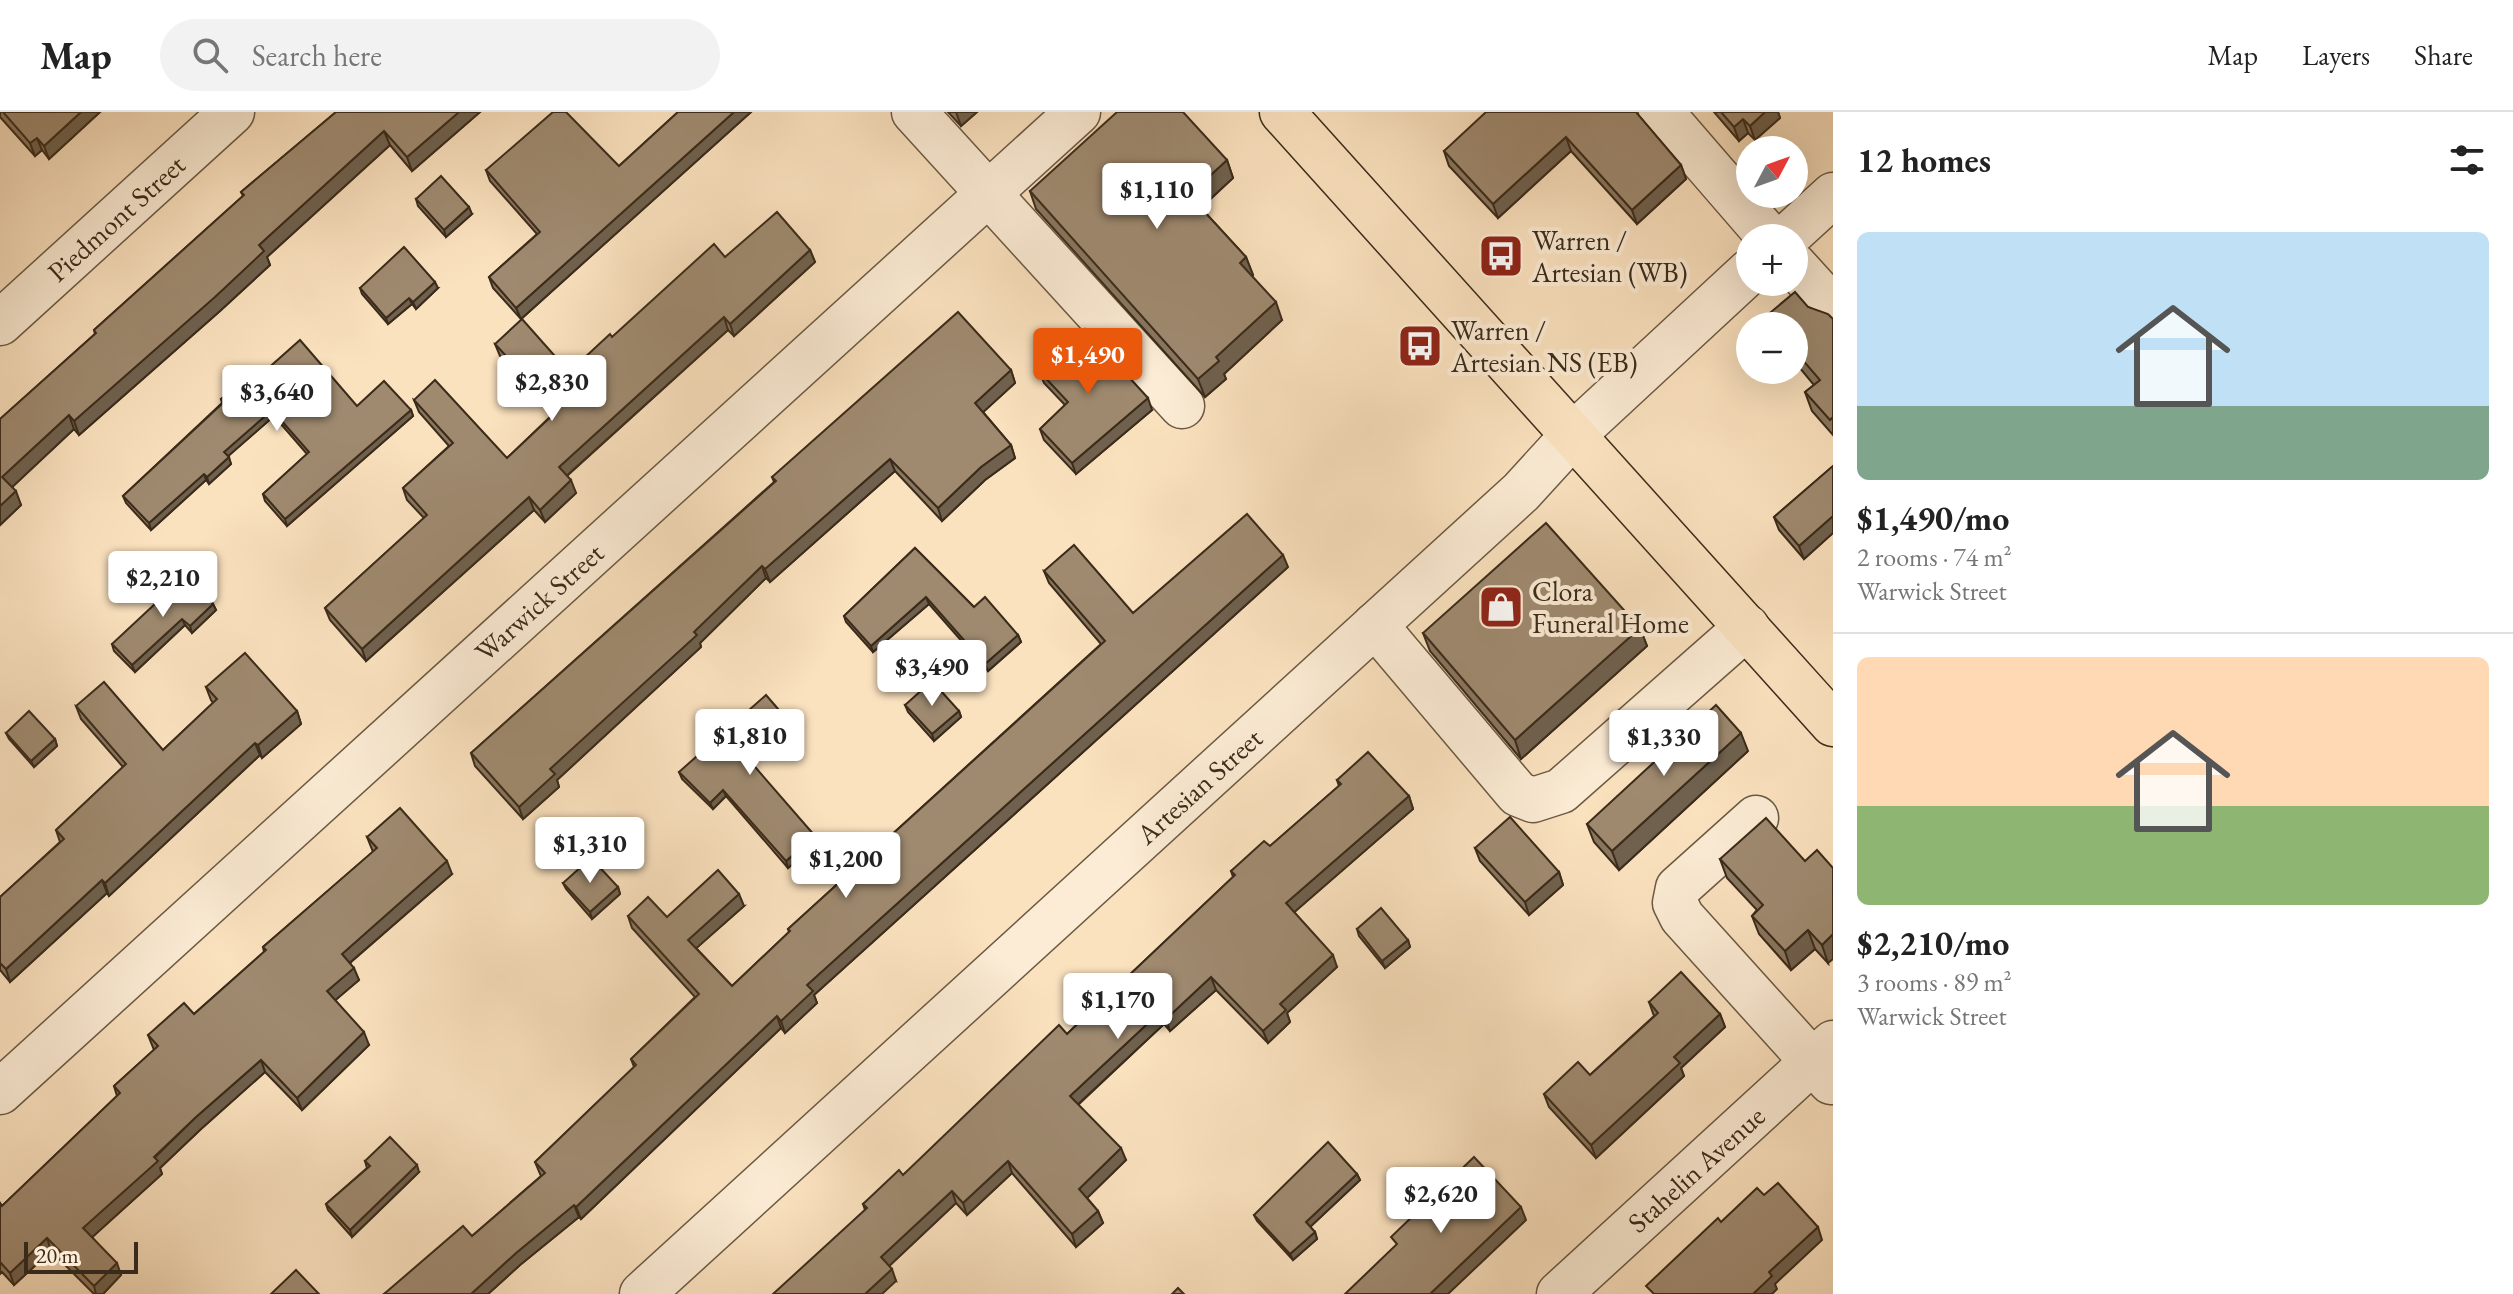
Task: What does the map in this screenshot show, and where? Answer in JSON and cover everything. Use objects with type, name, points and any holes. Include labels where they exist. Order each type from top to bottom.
[{"type":"main road","points":[[1282,112],[1833,724]]},
{"type":"street","name":"Piedmont Street","points":[[0,323],[232,112]]},
{"type":"street","points":[[914,112],[1182,406]]},
{"type":"street","name":"Warwick Street","points":[[0,1092],[1078,112]]},
{"type":"street","points":[[1661,112],[1758,224]]},
{"type":"street","points":[[1801,224],[1833,195]]},
{"type":"street","points":[[1808,280],[1833,308]]},
{"type":"street","name":"Artesian Street","points":[[642,1294],[1521,492],[1574,434],[1736,284]]},
{"type":"street","points":[[1375,625],[1518,794],[1533,800],[1561,791],[1747,627]]},
{"type":"street","points":[[1756,818],[1678,888],[1675,903],[1682,917],[1826,1063]]},
{"type":"street","name":"Stahelin Avenue","points":[[1559,1294],[1826,1063]]},
{"type":"building","points":[[3,112],[81,112],[44,146],[37,138],[30,143]]},
{"type":"building","points":[[336,112],[459,112],[407,157],[384,131],[259,245],[264,251],[215,297],[74,421],[69,415],[2,477],[16,491],[0,506],[0,419],[244,195],[241,192]]},
{"type":"building","points":[[553,112],[566,112],[619,166],[678,112],[734,112],[516,308],[489,277],[540,232],[486,170]]},
{"type":"building","points":[[1117,112],[1183,112],[1227,160],[1189,195],[1246,257],[1240,263],[1276,302],[1216,357],[1219,361],[1198,379],[1030,191]]},
{"type":"building","points":[[1486,112],[1636,112],[1681,165],[1632,210],[1566,137],[1493,204],[1444,151]]},
{"type":"building","points":[[1721,112],[1765,112],[1750,126],[1743,119],[1734,127]]},
{"type":"building","points":[[441,176],[469,207],[444,230],[416,199]]},
{"type":"building","points":[[777,212],[810,250],[730,324],[724,317],[559,467],[571,480],[540,510],[529,497],[362,649],[325,608],[427,515],[403,488],[453,443],[414,400],[435,380],[507,458],[557,411],[495,344],[522,319],[569,372],[714,244],[725,257]]},
{"type":"building","points":[[404,247],[435,282],[413,302],[409,298],[386,318],[360,288]]},
{"type":"building","points":[[1790,296],[1798,296],[1808,307],[1833,319],[1833,417],[1830,420],[1805,392],[1820,380],[1808,366],[1808,312],[1771,312]]},
{"type":"building","points":[[958,312],[1011,370],[975,403],[1011,445],[981,467],[938,508],[890,459],[765,569],[762,566],[694,632],[697,635],[550,769],[555,774],[519,807],[471,753],[776,481],[772,477]]},
{"type":"building","points":[[1085,329],[1148,398],[1072,463],[1040,429],[1068,402],[1039,371]]},
{"type":"building","points":[[300,340],[357,406],[384,381],[411,410],[285,519],[263,494],[309,452],[272,410],[224,452],[229,457],[207,477],[204,474],[149,523],[123,496],[224,402],[221,399],[251,373],[256,379]]},
{"type":"building","points":[[1833,466],[1833,516],[1799,546],[1774,517]]},
{"type":"building","points":[[1247,514],[1283,555],[807,985],[813,991],[781,1021],[777,1016],[576,1207],[574,1205],[516,1253],[471,1294],[384,1294],[463,1226],[472,1236],[545,1173],[535,1162],[636,1065],[631,1059],[699,994],[628,916],[648,897],[667,917],[718,870],[739,894],[688,940],[732,986],[790,931],[788,929],[1105,641],[1044,571],[1074,545],[1133,613]]},
{"type":"building","points":[[1546,523],[1640,628],[1515,740],[1423,633]]},
{"type":"building","points":[[915,548],[974,607],[985,597],[1018,635],[985,664],[926,597],[871,646],[844,616]]},
{"type":"building","points":[[186,575],[213,604],[190,626],[182,619],[132,665],[112,644]]},
{"type":"building","points":[[245,653],[297,711],[258,745],[255,743],[105,883],[102,880],[6,969],[0,963],[0,897],[64,839],[56,830],[126,764],[76,706],[104,682],[163,750],[217,699],[206,687]]},
{"type":"building","points":[[932,681],[959,711],[932,734],[905,705]]},
{"type":"building","points":[[766,695],[791,724],[749,760],[815,836],[786,861],[723,790],[710,803],[679,772]]},
{"type":"building","points":[[1716,705],[1741,733],[1612,851],[1587,824]]},
{"type":"building","points":[[29,711],[55,739],[31,761],[6,733]]},
{"type":"building","points":[[1368,752],[1409,796],[1286,903],[1333,955],[1280,1004],[1286,1010],[1263,1031],[1211,977],[1166,1019],[1160,1012],[1070,1096],[1121,1148],[1079,1189],[1098,1211],[1072,1234],[1008,1161],[963,1203],[952,1191],[881,1257],[892,1269],[865,1294],[773,1294],[867,1208],[863,1204],[899,1170],[903,1175],[1059,1025],[1067,1034],[1235,875],[1231,871],[1264,841],[1270,846],[1341,784],[1337,780]]},
{"type":"building","points":[[400,808],[447,861],[342,954],[354,968],[327,991],[364,1032],[297,1098],[261,1060],[196,1117],[154,1157],[158,1161],[83,1228],[117,1263],[94,1286],[47,1238],[10,1273],[0,1262],[0,1203],[2,1206],[120,1093],[114,1086],[158,1046],[148,1035],[184,1003],[194,1014],[266,950],[263,947],[377,848],[367,837]]},
{"type":"building","points":[[1510,817],[1559,872],[1525,902],[1475,848]]},
{"type":"building","points":[[1766,818],[1805,861],[1817,850],[1833,868],[1833,934],[1822,945],[1808,930],[1785,951],[1752,916],[1763,905],[1720,859]]},
{"type":"building","points":[[591,858],[618,887],[590,912],[563,883]]},
{"type":"building","points":[[1381,908],[1408,940],[1382,961],[1357,929]]},
{"type":"building","points":[[1681,972],[1720,1014],[1674,1057],[1680,1063],[1591,1145],[1544,1094],[1578,1062],[1590,1075],[1658,1013],[1649,1002]]},
{"type":"building","points":[[390,1137],[417,1165],[350,1230],[326,1204],[370,1166],[365,1161]]},
{"type":"building","points":[[1328,1142],[1357,1174],[1306,1222],[1315,1232],[1290,1254],[1254,1215]]},
{"type":"building","points":[[1474,1157],[1521,1207],[1430,1294],[1345,1294],[1397,1244],[1391,1237]]},
{"type":"building","points":[[1778,1183],[1818,1227],[1769,1272],[1772,1276],[1753,1294],[1654,1294],[1646,1286],[1718,1218],[1721,1222],[1757,1188],[1764,1195]]},
{"type":"building","points":[[296,1270],[319,1294],[271,1294]]},
{"type":"place","name":"Warren / Artesian (WB)","points":[[1501,256]]},
{"type":"place","name":"Warren / Artesian NS (EB)","points":[[1420,346]]},
{"type":"place","name":"Clora Funeral Home","points":[[1501,607]]}]
